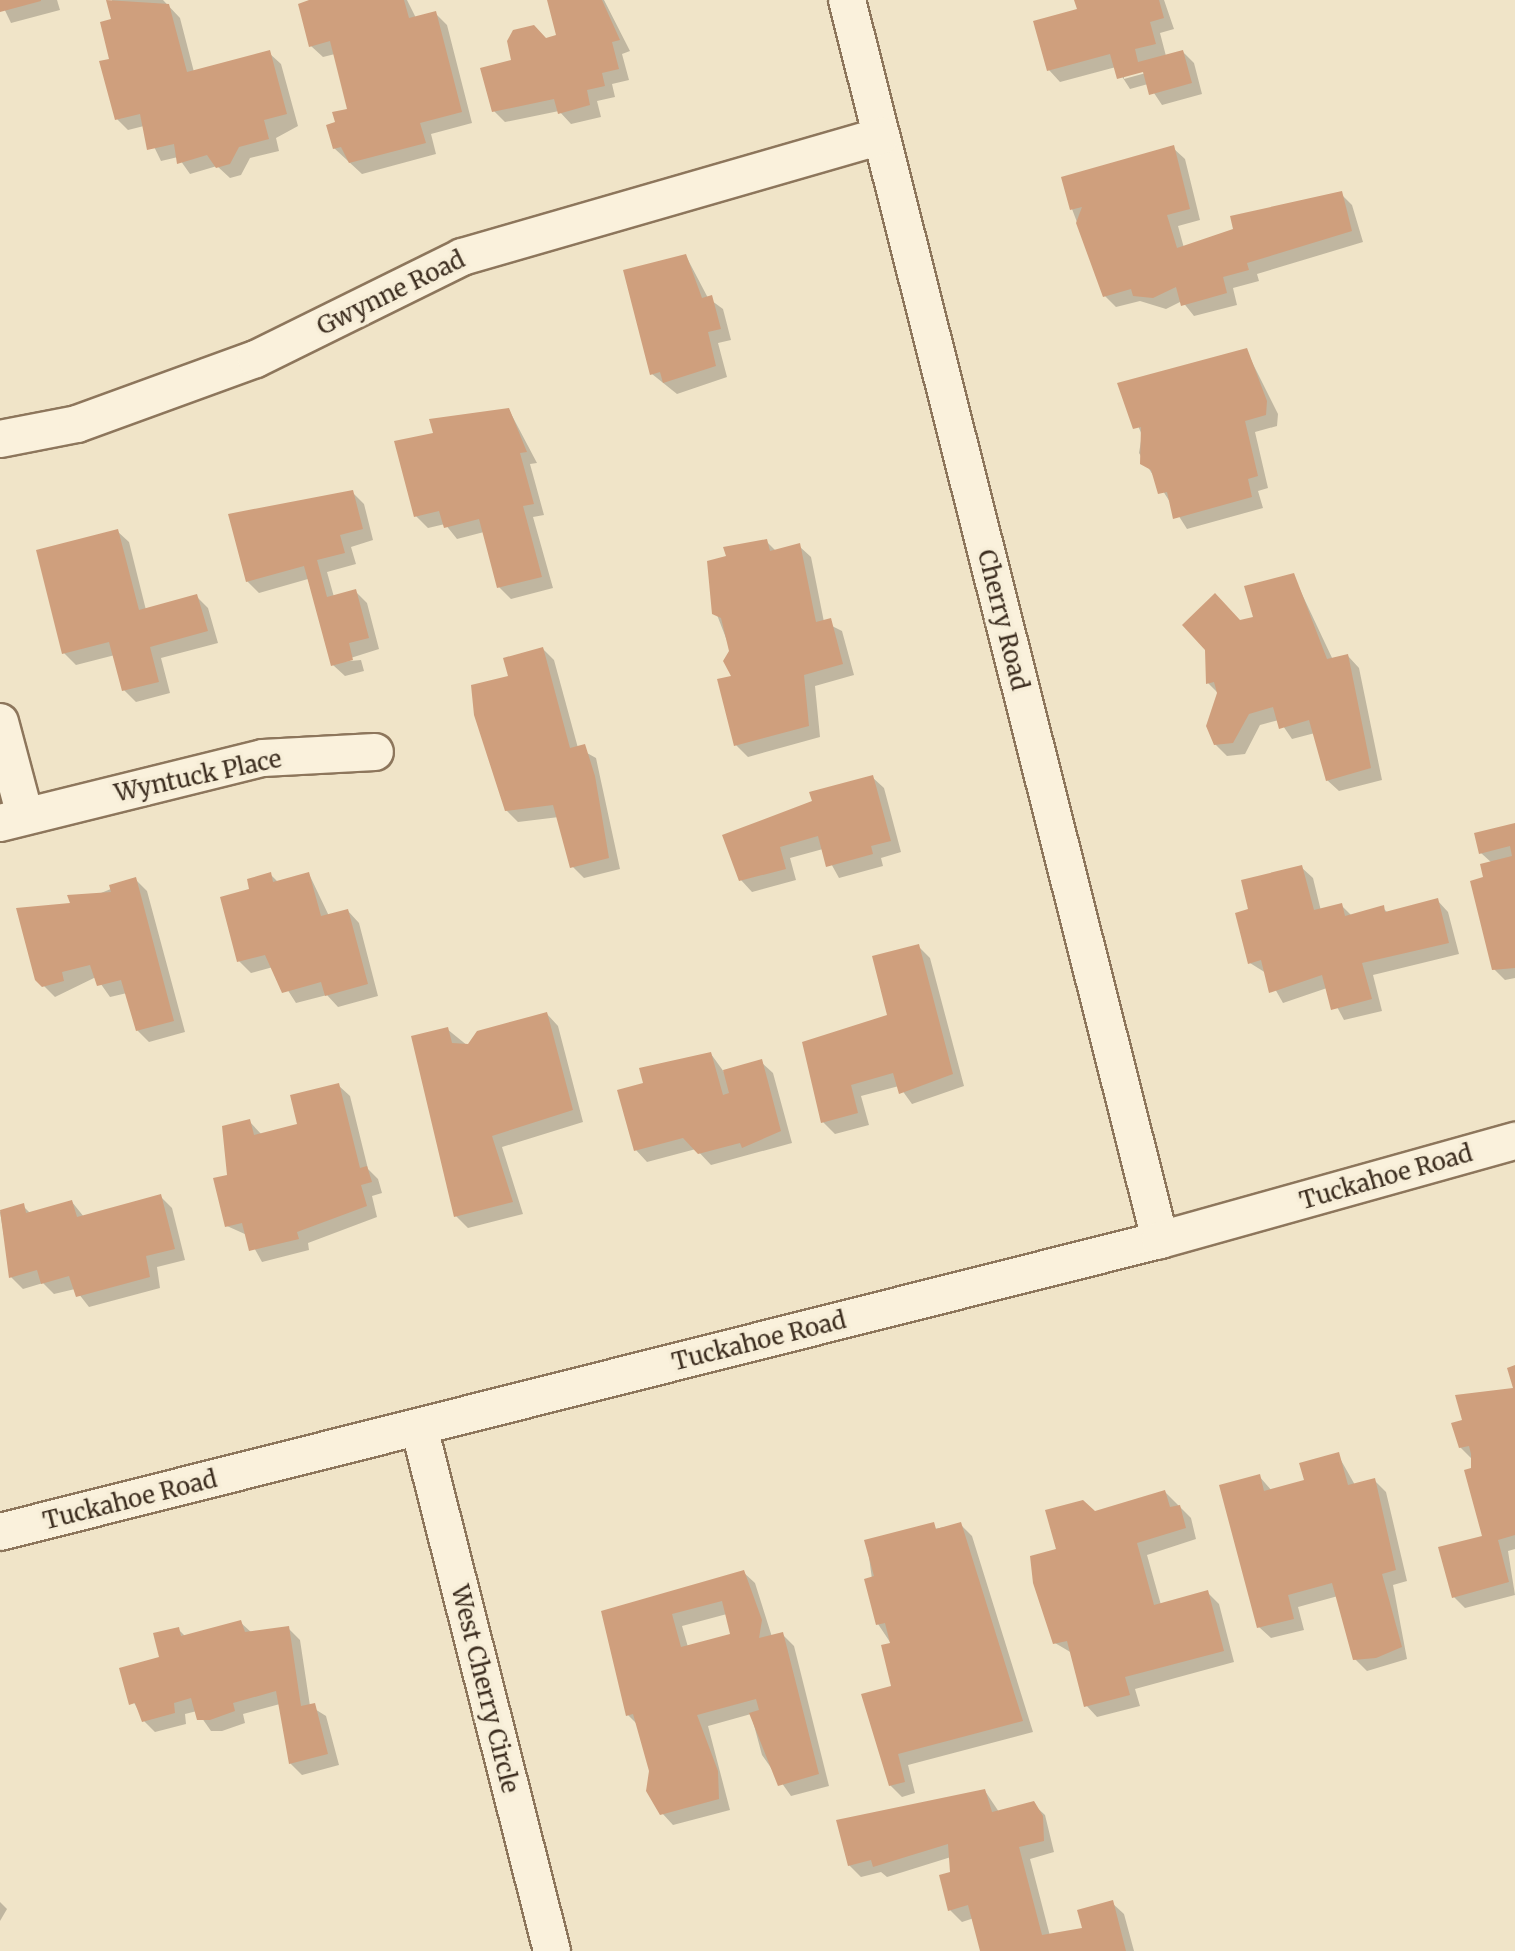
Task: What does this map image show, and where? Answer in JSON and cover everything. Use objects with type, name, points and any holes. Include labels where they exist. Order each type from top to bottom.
[{"type":"street","name":"Cherry Road","points":[[847,0],[1160,1240]]},
{"type":"street","name":"Gwynne Road","points":[[0,439],[77,424],[256,359],[462,257],[881,136]]},
{"type":"street","name":"Wyntuck Place","points":[[0,722],[12,820],[263,758],[375,752]]},
{"type":"street","name":"Tuckahoe Road","points":[[0,1532],[1160,1240],[1515,1141]]},
{"type":"street","name":"West Cherry Circle","points":[[419,1427],[552,1951]]},
{"type":"building","points":[[0,0],[41,0],[41,1],[0,12]]},
{"type":"building","points":[[106,0],[169,4],[187,72],[270,50],[287,114],[264,120],[269,139],[239,147],[230,164],[216,168],[207,155],[177,164],[174,144],[147,150],[140,114],[115,120],[99,61],[109,59],[100,22],[111,19]]},
{"type":"building","points":[[309,0],[404,0],[409,18],[436,11],[462,112],[420,123],[426,143],[349,163],[341,147],[333,149],[326,125],[335,122],[332,112],[347,109],[330,41],[309,47],[298,4]]},
{"type":"building","points":[[547,0],[602,0],[620,40],[612,42],[619,69],[602,73],[605,86],[587,90],[590,105],[558,114],[554,99],[492,112],[480,68],[511,60],[507,41],[513,30],[534,25],[546,38],[556,35]]},
{"type":"building","points":[[1074,0],[1159,0],[1164,18],[1150,22],[1156,44],[1135,49],[1138,62],[1183,50],[1192,83],[1149,95],[1143,72],[1117,79],[1110,54],[1047,71],[1033,21],[1077,9]]},
{"type":"building","points":[[1174,145],[1190,209],[1167,215],[1177,248],[1233,229],[1230,216],[1342,191],[1352,231],[1247,263],[1249,270],[1223,277],[1227,293],[1181,306],[1176,287],[1153,298],[1133,296],[1131,289],[1103,297],[1076,223],[1082,207],[1070,210],[1061,177]]},
{"type":"building","points":[[686,254],[702,298],[712,295],[721,329],[708,332],[716,366],[663,383],[660,372],[650,375],[623,270]]},
{"type":"building","points":[[1247,348],[1267,401],[1266,415],[1245,421],[1258,476],[1248,479],[1252,497],[1173,519],[1167,492],[1158,494],[1151,470],[1140,464],[1141,427],[1133,429],[1117,383]]},
{"type":"building","points":[[509,408],[527,452],[520,453],[534,504],[523,506],[542,577],[497,588],[479,519],[444,528],[439,511],[414,517],[394,441],[433,433],[429,419]]},
{"type":"building","points":[[353,490],[363,529],[340,535],[345,553],[317,560],[327,597],[356,589],[369,638],[349,643],[353,660],[331,666],[304,566],[246,582],[228,514]]},
{"type":"building","points":[[118,529],[139,610],[197,594],[208,631],[150,647],[159,682],[122,691],[109,642],[62,654],[36,550]]},
{"type":"building","points":[[767,539],[770,551],[800,543],[816,622],[831,618],[843,664],[804,675],[809,726],[734,746],[717,679],[731,676],[723,661],[729,651],[721,618],[712,614],[707,561],[726,556],[723,547]]},
{"type":"building","points":[[1294,573],[1327,659],[1348,654],[1371,768],[1326,781],[1309,720],[1279,729],[1273,707],[1249,714],[1233,743],[1214,745],[1206,726],[1217,693],[1214,682],[1206,684],[1205,650],[1182,625],[1215,593],[1240,620],[1253,617],[1244,586]]},
{"type":"building","points":[[543,647],[570,748],[585,744],[595,776],[609,858],[570,868],[553,805],[505,811],[474,715],[471,685],[508,676],[503,658]]},
{"type":"building","points":[[873,775],[891,841],[871,846],[873,854],[826,867],[818,836],[780,847],[786,869],[739,881],[722,835],[812,801],[809,792]]},
{"type":"building","points":[[1515,823],[1515,968],[1492,970],[1470,881],[1483,877],[1480,864],[1512,856],[1510,846],[1479,854],[1474,833]]},
{"type":"building","points":[[1302,865],[1314,910],[1342,903],[1345,916],[1384,905],[1385,912],[1438,898],[1449,943],[1362,963],[1372,999],[1331,1010],[1322,975],[1269,993],[1261,960],[1248,964],[1235,913],[1248,909],[1241,880]]},
{"type":"building","points":[[271,872],[273,882],[309,872],[321,916],[348,909],[368,984],[325,996],[321,982],[282,993],[265,955],[237,962],[220,897],[249,889],[247,879]]},
{"type":"building","points":[[136,877],[174,1021],[136,1031],[121,980],[97,986],[90,965],[62,972],[64,981],[42,987],[35,980],[16,908],[70,903],[67,895],[111,892],[109,885]]},
{"type":"building","points":[[919,944],[953,1074],[899,1094],[893,1073],[851,1085],[858,1113],[821,1123],[802,1042],[887,1015],[872,956]]},
{"type":"building","points":[[547,1012],[573,1110],[492,1136],[513,1202],[454,1217],[411,1036],[448,1027],[452,1043],[468,1044],[477,1031]]},
{"type":"building","points":[[711,1052],[723,1095],[729,1093],[723,1070],[762,1059],[781,1131],[742,1148],[740,1143],[698,1154],[683,1138],[634,1151],[617,1090],[643,1083],[639,1068]]},
{"type":"building","points":[[339,1083],[360,1168],[367,1166],[372,1182],[361,1185],[367,1206],[297,1232],[299,1239],[249,1251],[242,1223],[225,1227],[213,1178],[227,1175],[222,1126],[250,1119],[254,1135],[297,1124],[290,1095]]},
{"type":"building","points":[[161,1194],[175,1249],[146,1256],[150,1277],[76,1297],[69,1276],[41,1284],[37,1270],[9,1278],[0,1210],[24,1203],[26,1213],[72,1200],[77,1217]]},
{"type":"building","points":[[1515,1365],[1515,1535],[1498,1540],[1509,1582],[1452,1598],[1438,1547],[1482,1536],[1464,1470],[1471,1468],[1469,1446],[1459,1448],[1451,1423],[1462,1420],[1455,1395],[1513,1388],[1507,1368]]},
{"type":"building","points":[[1339,1452],[1348,1485],[1375,1478],[1396,1570],[1382,1574],[1402,1647],[1376,1658],[1353,1660],[1332,1583],[1288,1595],[1294,1619],[1257,1628],[1219,1485],[1260,1474],[1264,1491],[1304,1480],[1299,1463]]},
{"type":"building","points":[[1165,1490],[1170,1507],[1180,1505],[1186,1528],[1137,1543],[1154,1605],[1208,1590],[1224,1651],[1125,1677],[1130,1695],[1084,1707],[1067,1641],[1053,1644],[1033,1583],[1030,1556],[1056,1549],[1045,1510],[1083,1500],[1095,1511]]},
{"type":"building","points":[[934,1522],[936,1529],[961,1522],[1023,1721],[898,1754],[905,1782],[889,1786],[861,1694],[891,1686],[881,1645],[890,1643],[885,1623],[876,1625],[864,1579],[874,1576],[864,1540]]},
{"type":"building","points":[[744,1570],[762,1620],[759,1638],[783,1632],[819,1774],[778,1786],[749,1713],[759,1710],[756,1699],[697,1715],[718,1771],[719,1799],[660,1815],[646,1791],[649,1771],[633,1714],[626,1716],[601,1611]],"holes":[[[722,1601],[730,1634],[681,1647],[672,1614]]]},
{"type":"building","points":[[241,1620],[245,1632],[289,1626],[301,1706],[315,1703],[328,1754],[289,1764],[276,1691],[233,1703],[235,1711],[210,1720],[197,1720],[191,1698],[174,1703],[175,1713],[142,1722],[135,1703],[129,1705],[119,1668],[159,1657],[153,1633],[179,1627],[181,1636]]},
{"type":"building","points":[[985,1789],[992,1812],[1034,1801],[1043,1816],[1044,1841],[1019,1847],[1042,1935],[1082,1928],[1077,1910],[1113,1900],[1126,1951],[980,1951],[968,1905],[948,1911],[939,1875],[950,1872],[948,1844],[873,1867],[871,1860],[848,1866],[836,1820]]}]
